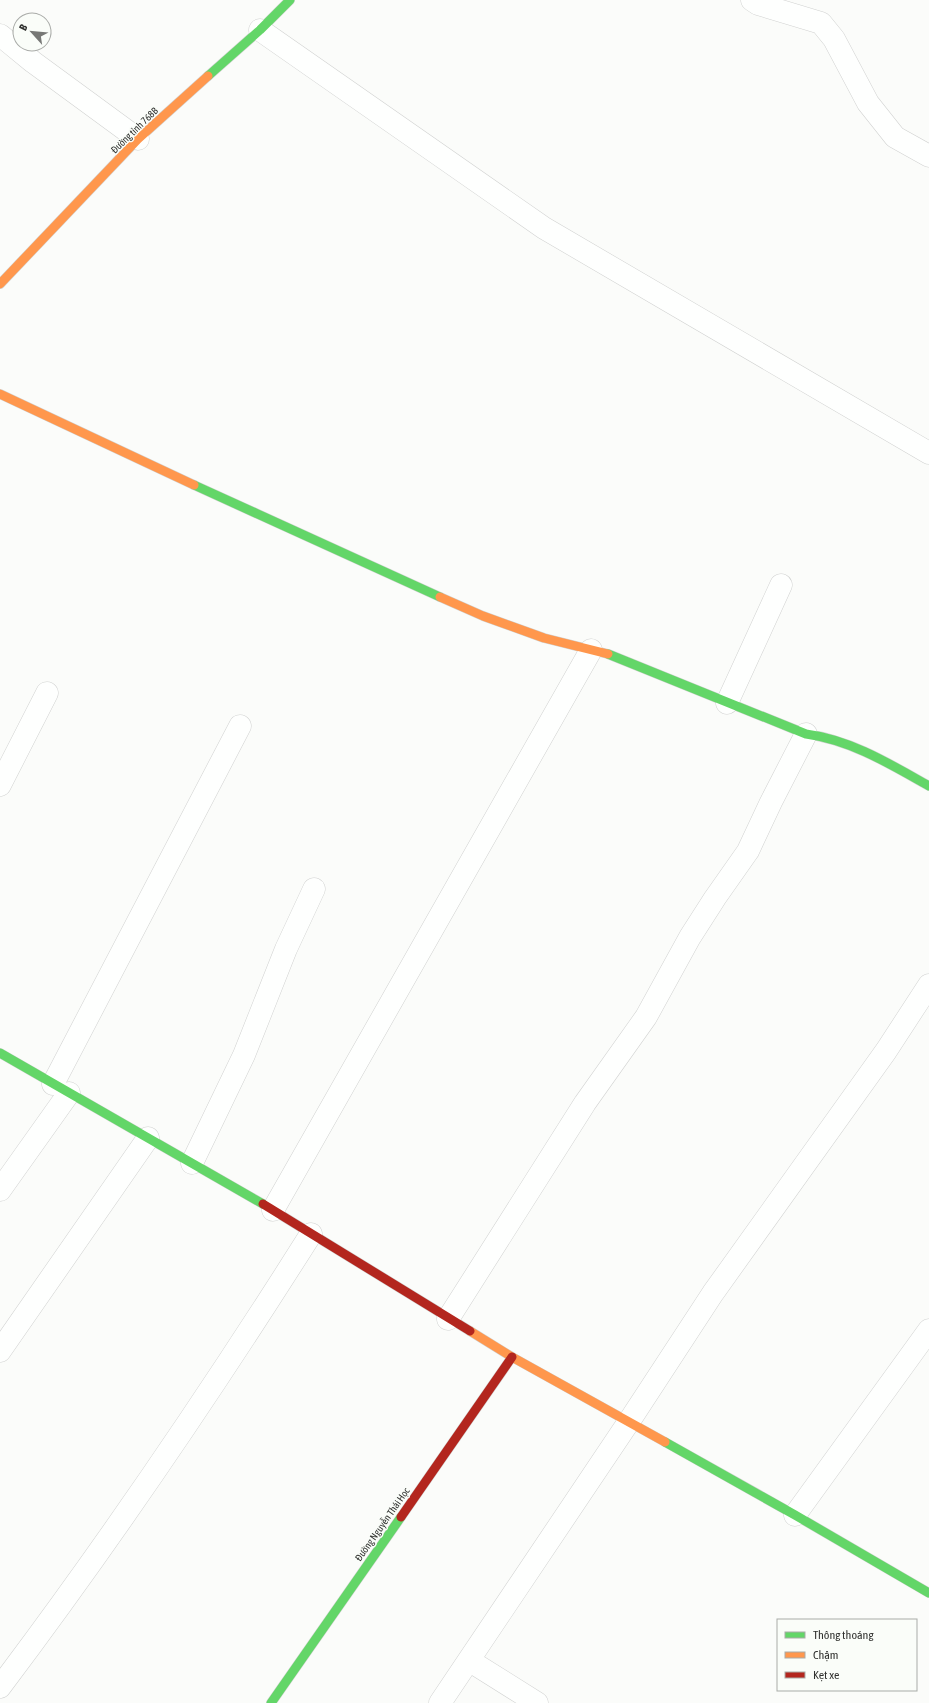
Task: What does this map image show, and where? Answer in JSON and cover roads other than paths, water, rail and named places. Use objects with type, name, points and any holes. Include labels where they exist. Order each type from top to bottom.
[{"type":"street","name":"Đường tỉnh 768B","points":[[0,284],[138,139],[260,30],[290,0]]},
{"type":"street","points":[[752,0],[758,4],[820,23],[834,39],[868,103],[895,137],[929,156]]},
{"type":"street","points":[[260,30],[544,228],[929,453]]},
{"type":"street","points":[[0,35],[138,139]]},
{"type":"street","points":[[0,394],[272,522],[482,616],[544,638],[630,662],[727,703],[806,734],[822,736],[847,744],[929,786]]},
{"type":"street","points":[[727,703],[781,585]]},
{"type":"street","points":[[273,1210],[591,650]]},
{"type":"street","points":[[0,785],[47,693]]},
{"type":"street","points":[[0,1190],[61,1088],[240,726]]},
{"type":"street","points":[[448,1319],[585,1103],[646,1017],[690,936],[748,851],[806,734]]},
{"type":"street","points":[[192,1163],[244,1055],[286,949],[314,890]]},
{"type":"street","points":[[440,1703],[746,1245],[886,1051],[929,985]]},
{"type":"street","points":[[0,1053],[273,1210],[512,1357],[795,1515],[929,1593]]},
{"type":"street","points":[[0,1351],[148,1138]]},
{"type":"street","points":[[0,1687],[110,1538],[178,1438],[311,1234]]},
{"type":"street","points":[[795,1515],[929,1330]]},
{"type":"street","name":"Đường Nguyễn Thái Học","points":[[271,1703],[512,1357]]},
{"type":"street","points":[[470,1660],[537,1703]]}]
